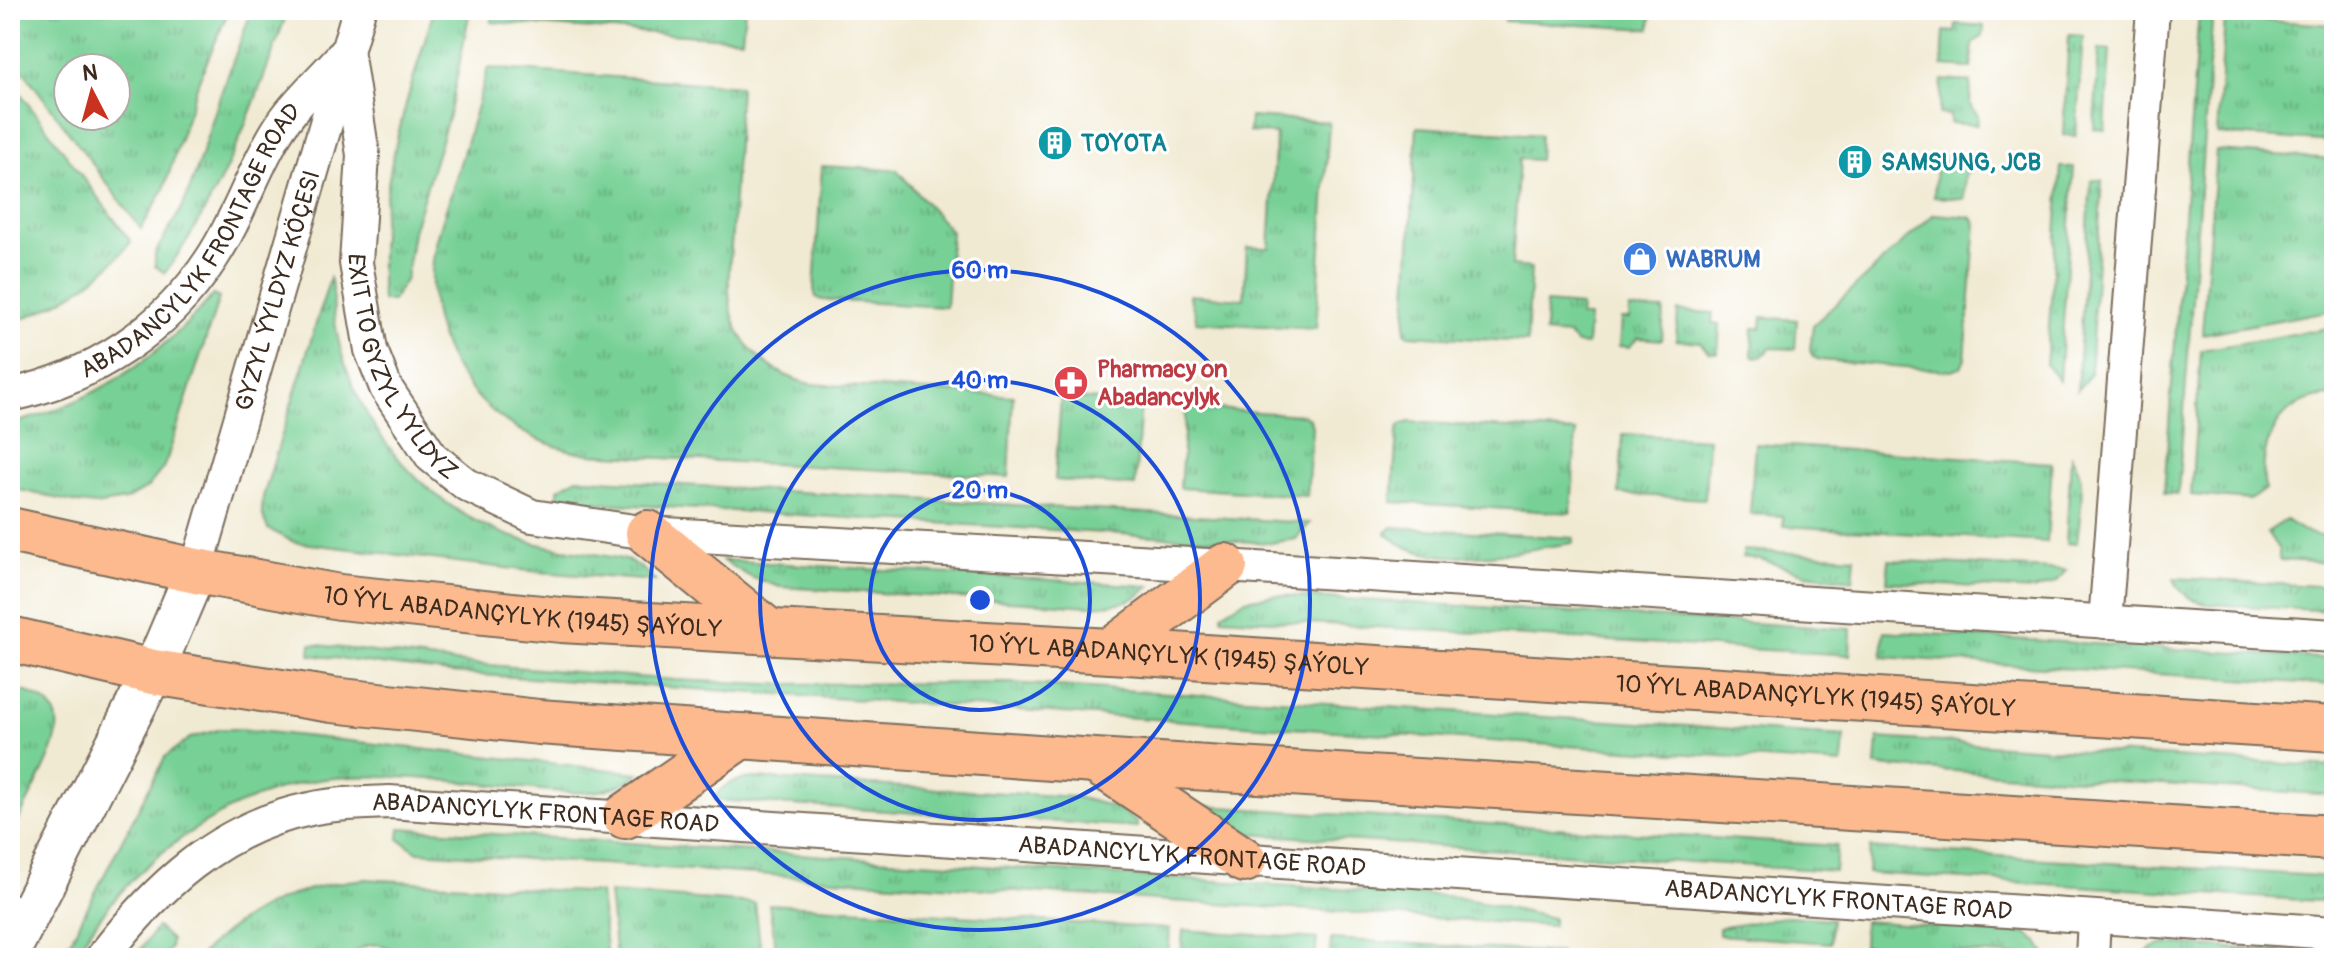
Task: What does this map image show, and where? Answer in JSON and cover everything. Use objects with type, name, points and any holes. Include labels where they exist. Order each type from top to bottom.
[{"type":"main road","name":"10 ÝYL ABADANÇYLYK (1945) ŞAÝOLY","points":[[10,530],[196,571],[340,597],[529,617],[2334,729]]},
{"type":"main road","points":[[648,533],[767,630]]},
{"type":"main road","points":[[1111,651],[1225,566]]},
{"type":"main road","points":[[10,639],[153,672],[332,700],[539,722],[1095,761],[2334,838]]},
{"type":"main road","points":[[625,816],[741,736]]},
{"type":"main road","points":[[1095,761],[1244,860]]},
{"type":"street","name":"GYZYL ÝYLDYZ KÖÇESI","points":[[196,571],[359,10]]},
{"type":"street","points":[[2105,622],[2153,10]]},
{"type":"street","name":"ABADANCYLYK FRONTAGE ROAD","points":[[10,395],[73,376],[110,359],[141,336],[174,305],[212,258],[277,131],[347,50]]},
{"type":"street","name":"EXIT TO GYZYL YYLDYZ","points":[[347,50],[363,155],[356,263],[371,350],[393,400],[432,457],[467,485],[499,502],[532,516],[648,533]]},
{"type":"street","points":[[648,533],[2334,636]]},
{"type":"street","points":[[10,951],[153,672],[196,571]]},
{"type":"street","name":"ABADANCYLYK FRONTAGE ROAD","points":[[102,958],[163,886],[222,842],[278,817],[312,808],[389,802],[2334,933]]},
{"type":"street","points":[[2092,958],[2094,918]]},
{"type":"green space","points":[[10,10],[229,10],[199,80],[164,189],[141,229],[69,132],[132,132],[132,52],[52,52],[52,109],[10,53]]},
{"type":"green space","points":[[252,10],[288,10],[250,113],[221,179],[186,243],[165,273],[155,266],[155,253],[183,206]]},
{"type":"green space","points":[[434,10],[470,10],[450,112],[413,231],[406,279],[392,301],[382,301],[381,262],[387,189],[402,118]]},
{"type":"green space","points":[[494,10],[745,10],[742,39],[491,22]]},
{"type":"green space","points":[[1506,10],[1651,10],[1650,29],[1505,21]]},
{"type":"green space","points":[[2199,10],[2213,10],[2178,494],[2164,493]]},
{"type":"green space","points":[[2225,18],[2334,25],[2334,142],[2217,134]]},
{"type":"green space","points":[[1956,24],[1984,26],[1983,35],[1973,44],[1971,68],[1942,66],[1944,31],[1955,32]]},
{"type":"green space","points":[[2069,35],[2083,36],[2076,136],[2063,135]]},
{"type":"green space","points":[[2099,49],[2110,50],[2105,130],[2094,129]]},
{"type":"green space","points":[[488,68],[740,86],[729,288],[734,320],[746,343],[774,369],[810,384],[1013,396],[1009,477],[588,454],[554,446],[522,432],[494,413],[471,389],[452,362],[439,331],[433,297],[436,244]]},
{"type":"green space","points":[[10,79],[131,242],[106,269],[77,291],[45,309],[10,323]]},
{"type":"green space","points":[[1942,80],[1971,82],[1970,105],[1978,116],[1977,125],[1950,123],[1950,115],[1939,114]]},
{"type":"green space","points":[[1250,117],[1329,122],[1316,329],[1196,322],[1190,295],[1244,299],[1247,247],[1269,248],[1276,134],[1249,132]]},
{"type":"green space","points":[[1417,127],[1540,135],[1539,160],[1519,159],[1512,266],[1531,268],[1527,342],[1409,335],[1405,332]]},
{"type":"green space","points":[[2216,151],[2334,159],[2334,310],[2202,334]]},
{"type":"green space","points":[[1948,155],[1976,157],[1975,166],[1965,175],[1964,199],[1934,197],[1936,162],[1947,163]]},
{"type":"green space","points":[[822,166],[897,170],[951,231],[946,307],[822,300],[816,297]]},
{"type":"green space","points":[[2061,167],[2074,167],[2059,381],[2046,365]]},
{"type":"green space","points":[[2091,180],[2102,180],[2090,375],[2077,390]]},
{"type":"green space","points":[[1934,214],[1971,217],[1976,223],[1965,358],[1961,367],[1952,371],[1813,357],[1810,350],[1813,325]]},
{"type":"green space","points":[[330,278],[340,347],[359,398],[395,455],[418,479],[472,519],[502,533],[546,546],[630,561],[655,581],[539,572],[294,542],[268,529],[262,513],[263,497]]},
{"type":"green space","points":[[213,295],[219,298],[168,456],[163,468],[147,488],[125,500],[96,505],[10,488],[10,424],[68,404],[122,376],[170,339]]},
{"type":"green space","points":[[1546,303],[1581,306],[1580,317],[1589,317],[1587,345],[1577,344],[1568,335],[1545,333]]},
{"type":"green space","points":[[1629,309],[1664,310],[1662,340],[1638,338],[1629,347],[1619,346],[1621,319],[1629,319]]},
{"type":"green space","points":[[1678,311],[1713,313],[1712,324],[1720,325],[1718,353],[1708,352],[1700,342],[1676,340]]},
{"type":"green space","points":[[1762,317],[1797,320],[1795,349],[1771,348],[1761,357],[1752,356],[1753,328],[1761,328]]},
{"type":"green space","points":[[2334,327],[2334,396],[2315,398],[2300,404],[2277,425],[2265,455],[2265,489],[2250,500],[2191,495],[2201,350]]},
{"type":"green space","points":[[1061,397],[1141,403],[1135,486],[1055,480]]},
{"type":"green space","points":[[1186,407],[1303,415],[1310,419],[1307,496],[1180,488]]},
{"type":"green space","points":[[1409,422],[1576,432],[1571,513],[1392,502],[1397,432],[1400,425]]},
{"type":"green space","points":[[1623,434],[1708,439],[1705,499],[1619,494]]},
{"type":"green space","points":[[1755,444],[2052,463],[2047,542],[1783,526],[1783,516],[1750,514]]},
{"type":"green space","points":[[2071,456],[2077,465],[2081,487],[2077,544],[2066,543]]},
{"type":"green space","points":[[577,478],[1310,523],[1296,539],[1270,543],[599,503],[558,497],[558,489]]},
{"type":"green space","points":[[2286,520],[2308,533],[2334,538],[2334,563],[2279,560],[2279,550],[2267,532]]},
{"type":"green space","points":[[1392,527],[1574,538],[1573,543],[1502,554],[1450,556],[1404,546],[1386,533]]},
{"type":"green space","points":[[1743,550],[1855,557],[1853,580],[1806,574],[1760,559],[1743,557]]},
{"type":"green space","points":[[721,560],[1150,586],[1130,600],[1090,606],[780,587],[751,577]]},
{"type":"green space","points":[[1889,560],[2066,570],[2057,582],[2034,590],[1887,582]]},
{"type":"green space","points":[[2174,578],[2334,587],[2334,611],[2206,604],[2186,595]]},
{"type":"green space","points":[[1275,595],[1851,629],[1850,655],[1222,618],[1222,614],[1245,600]]},
{"type":"green space","points":[[1884,631],[2334,659],[2334,685],[1882,657]]},
{"type":"green space","points":[[311,644],[452,662],[675,680],[767,684],[1011,683],[1844,736],[1842,764],[450,673],[310,655]]},
{"type":"green space","points":[[10,687],[43,700],[57,719],[57,730],[49,758],[10,837]]},
{"type":"green space","points":[[221,729],[639,773],[613,788],[584,792],[381,777],[334,778],[273,791],[214,818],[160,855],[109,906],[72,958],[64,953],[165,757],[190,738]]},
{"type":"green space","points":[[1878,738],[2334,767],[2334,795],[1876,766]]},
{"type":"green space","points":[[753,778],[1076,797],[1115,807],[1137,823],[1137,827],[714,800],[725,786]]},
{"type":"green space","points":[[1205,806],[1837,846],[1835,871],[1248,834],[1204,811]]},
{"type":"green space","points":[[400,828],[1457,897],[1553,918],[1553,926],[418,852],[399,839]]},
{"type":"green space","points":[[1870,848],[2334,877],[2334,902],[1868,873]]},
{"type":"green space","points":[[365,879],[600,893],[607,958],[402,958],[389,948],[376,944],[362,948],[350,958],[198,958],[234,926],[274,902],[318,887]]},
{"type":"green space","points":[[609,893],[755,903],[761,952],[694,958],[616,958]]},
{"type":"green space","points":[[769,904],[1170,929],[1168,958],[922,958],[776,949]]},
{"type":"green space","points":[[1789,916],[1832,919],[1830,943],[1719,935],[1719,928]]},
{"type":"green space","points":[[1864,921],[2025,933],[2038,942],[2047,958],[1863,946]]},
{"type":"green space","points":[[157,927],[171,940],[170,949],[161,958],[134,958]]},
{"type":"green space","points":[[1183,930],[1317,939],[1315,958],[1181,958]]},
{"type":"green space","points":[[1331,939],[1560,953],[1560,958],[1330,958]]},
{"type":"green space","points":[[2165,944],[2334,954],[2334,958],[2141,958],[2152,948]]},
{"type":"place","name":"TOYOTA","points":[[1055,143]]},
{"type":"place","name":"SAMSUNG, JCB","points":[[1855,162]]},
{"type":"place","name":"WABRUM","points":[[1640,259]]},
{"type":"place","name":"Pharmacy on Abadancylyk","points":[[1071,383]]}]
